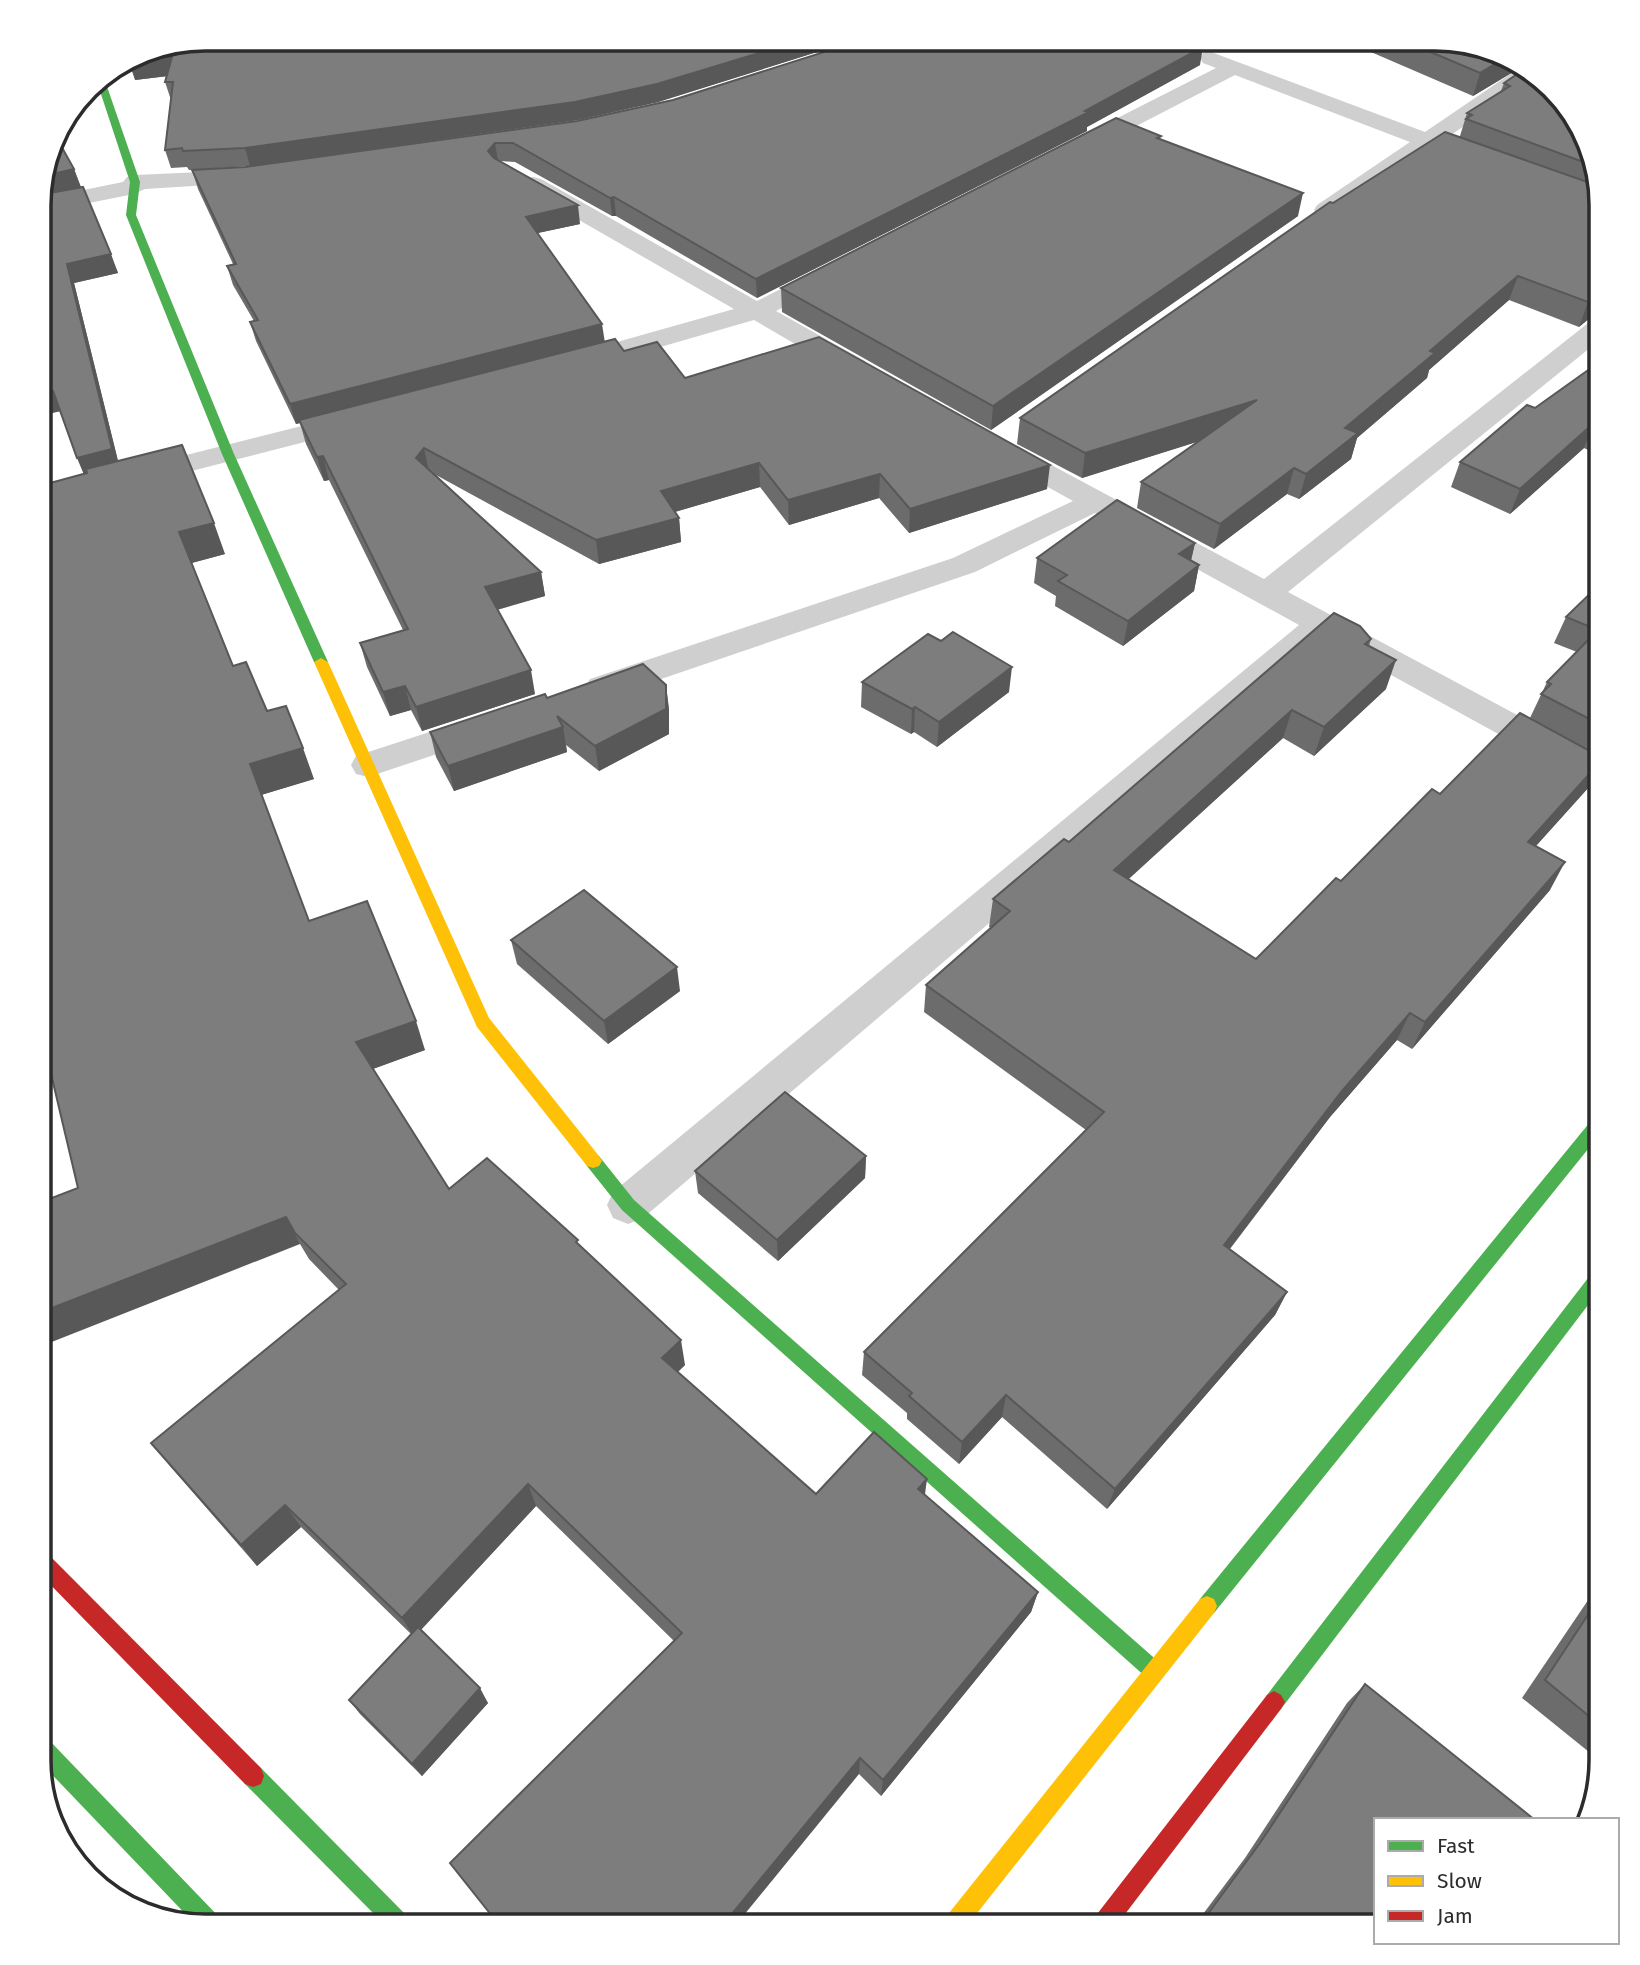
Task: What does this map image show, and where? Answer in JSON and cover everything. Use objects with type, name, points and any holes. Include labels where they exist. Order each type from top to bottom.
[{"type":"street","points":[[1197,53],[1463,155]]},
{"type":"street","points":[[1063,155],[1234,67]]},
{"type":"street","points":[[1312,220],[1521,77]]},
{"type":"street","points":[[104,88],[135,184],[131,215],[228,454],[483,1022],[628,1205],[1154,1671]]},
{"type":"street","points":[[506,169],[875,378]]},
{"type":"street","points":[[51,203],[135,184],[264,174]]},
{"type":"street","points":[[105,220],[131,215]]},
{"type":"street","points":[[548,370],[757,311],[855,261]]},
{"type":"street","points":[[1266,593],[1589,336]]},
{"type":"street","points":[[51,498],[375,415]]},
{"type":"street","points":[[996,437],[1096,501],[1589,768]]},
{"type":"street","points":[[580,694],[964,565],[1096,501]]},
{"type":"street","points":[[628,1205],[1322,623]]},
{"type":"street","points":[[368,765],[514,716]]},
{"type":"street","points":[[963,1914],[1154,1671],[1589,1136]]},
{"type":"street","points":[[1112,1914],[1589,1291]]},
{"type":"street","points":[[51,1572],[388,1914]]},
{"type":"street","points":[[51,1760],[199,1914]]},
{"type":"building","points":[[195,51],[766,51],[657,84],[575,102],[245,148],[183,151],[182,148],[165,150],[173,82],[165,82],[172,57],[155,59]]},
{"type":"building","points":[[827,51],[1196,51],[1085,111],[1089,112],[756,279],[614,197],[610,198],[513,143],[495,143],[488,151],[494,158],[578,205],[526,217],[602,324],[290,404],[250,322],[258,320],[227,266],[236,264],[192,170],[245,167],[577,121],[673,100]]},
{"type":"building","points":[[1428,51],[1455,52],[1496,63],[1480,73]]},
{"type":"building","points":[[1517,74],[1544,96],[1569,128],[1583,162],[1466,119],[1472,115],[1467,113],[1510,86],[1504,83]]},
{"type":"building","points":[[1116,118],[1161,136],[1157,138],[1303,193],[993,406],[781,288]]},
{"type":"building","points":[[1445,132],[1587,182],[1589,301],[1518,276],[1430,351],[1435,353],[1345,428],[1358,433],[1306,474],[1294,468],[1220,524],[1141,482],[1257,400],[1085,453],[1020,418],[1330,202],[1333,203]]},
{"type":"building","points":[[62,147],[74,169],[54,174]]},
{"type":"building","points":[[83,187],[111,254],[67,264],[112,449],[77,458],[51,391],[51,193]]},
{"type":"building","points":[[819,337],[1050,465],[910,509],[880,474],[788,500],[759,463],[661,491],[679,518],[596,540],[424,448],[416,458],[541,572],[485,587],[531,670],[416,707],[405,686],[383,692],[360,643],[408,629],[323,456],[317,457],[299,420],[615,339],[624,351],[657,342],[685,378]]},
{"type":"building","points":[[1589,370],[1589,427],[1520,489],[1460,462],[1527,405],[1535,408]]},
{"type":"building","points":[[182,445],[214,523],[179,532],[233,666],[246,662],[267,711],[286,706],[303,748],[250,764],[309,921],[367,901],[416,1021],[356,1042],[449,1189],[487,1158],[578,1240],[576,1242],[681,1340],[662,1358],[816,1494],[874,1432],[927,1479],[918,1489],[1038,1592],[883,1780],[860,1758],[732,1914],[490,1914],[450,1863],[682,1633],[528,1484],[402,1618],[285,1505],[241,1545],[151,1443],[346,1284],[295,1233],[286,1217],[51,1308],[51,1198],[78,1188],[51,1074],[51,483],[87,473],[86,469]]},
{"type":"building","points":[[1117,500],[1195,543],[1179,554],[1199,565],[1128,621],[1058,581],[1067,575],[1037,558]]},
{"type":"building","points":[[1589,595],[1589,626],[1566,617]]},
{"type":"building","points":[[1334,613],[1360,626],[1371,639],[1365,644],[1396,660],[1324,727],[1292,710],[1114,870],[1256,959],[1336,878],[1341,881],[1432,789],[1440,794],[1520,713],[1589,750],[1589,774],[1528,842],[1565,862],[1425,1022],[1410,1013],[1342,1091],[1224,1245],[1287,1292],[1115,1489],[1006,1395],[962,1442],[909,1396],[912,1393],[864,1352],[1104,1112],[926,985],[1010,911],[993,899],[1064,839],[1069,842]]},
{"type":"building","points":[[953,632],[1012,667],[939,722],[915,707],[912,709],[862,682],[928,634],[941,641]]},
{"type":"building","points":[[1589,639],[1589,719],[1541,694],[1551,684],[1547,682]]},
{"type":"building","points":[[643,664],[666,685],[666,709],[595,746],[557,716],[563,727],[448,766],[430,732],[545,694],[547,698]]},
{"type":"building","points":[[584,890],[677,967],[604,1021],[511,940]]},
{"type":"building","points":[[785,1092],[866,1156],[777,1240],[695,1171]]},
{"type":"building","points":[[1589,1613],[1589,1716],[1545,1680]]},
{"type":"building","points":[[418,1627],[480,1688],[412,1764],[349,1700]]},
{"type":"building","points":[[1365,1684],[1532,1818],[1374,1818],[1374,1914],[1208,1914],[1260,1843]]},
{"type":"traffic: fast","points":[[104,88],[135,182],[131,215],[228,454],[321,662]]},
{"type":"traffic: fast","points":[[1207,1606],[1589,1136]]},
{"type":"traffic: fast","points":[[593,1161],[628,1205],[1154,1671]]},
{"type":"traffic: fast","points":[[1274,1702],[1589,1291]]},
{"type":"traffic: fast","points":[[51,1758],[200,1914]]},
{"type":"traffic: fast","points":[[253,1776],[389,1914]]},
{"type":"traffic: slow","points":[[321,662],[483,1022],[593,1161]]},
{"type":"traffic: slow","points":[[963,1914],[1207,1606]]},
{"type":"traffic: jam","points":[[51,1571],[253,1776]]},
{"type":"traffic: jam","points":[[1111,1914],[1274,1702]]}]
